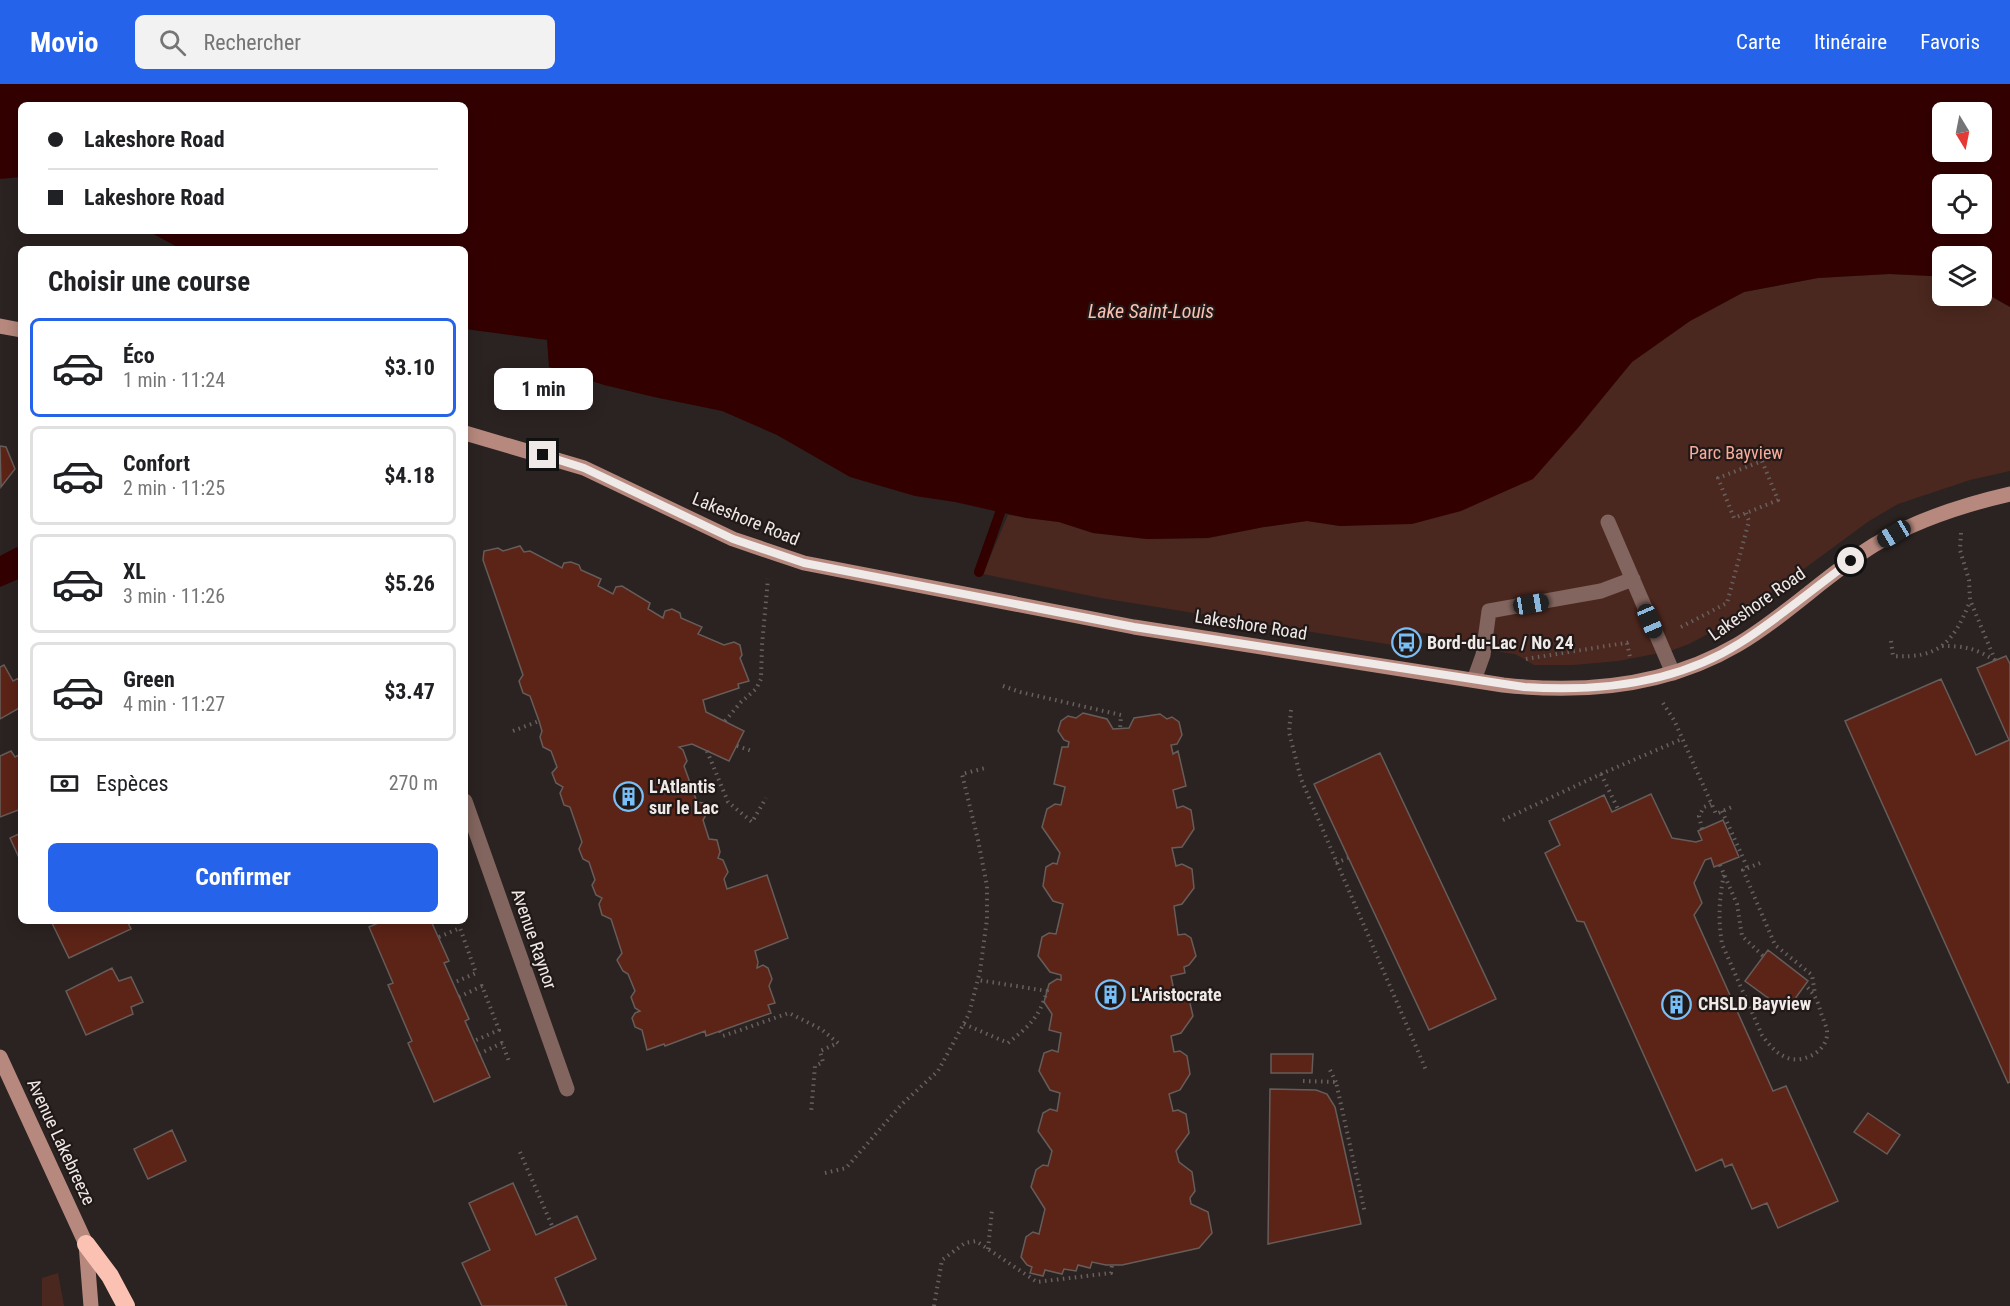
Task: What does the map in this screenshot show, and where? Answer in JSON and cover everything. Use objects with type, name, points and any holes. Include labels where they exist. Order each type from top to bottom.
[{"type":"highway","points":[[86,1244],[111,1276],[126,1306]]},
{"type":"street","points":[[0,326],[18,329]]},
{"type":"street","name":"Lakeshore Road","points":[[468,434],[584,468],[733,539],[804,563],[1134,627],[1524,687],[1580,689],[1620,686],[1673,673],[1715,657],[1738,644],[1851,561],[1894,534],[1958,507],[2010,494]]},
{"type":"street","points":[[1608,522],[1673,673]]},
{"type":"street","points":[[1474,680],[1483,655],[1489,611],[1601,591],[1633,579]]},
{"type":"street","name":"Avenue Raynor","points":[[468,809],[567,1089]]},
{"type":"street","name":"Avenue Lakebreeze","points":[[0,1057],[86,1244]]},
{"type":"street","points":[[86,1244],[91,1306]]},
{"type":"path","points":[[1762,460],[1778,500],[1746,513],[1734,518],[1718,478],[1762,460]]},
{"type":"path","points":[[1672,632],[1727,603],[1749,521],[1746,513]]},
{"type":"path","points":[[1942,646],[1962,646],[1977,650],[1995,660],[1970,600],[1969,580],[1960,550],[1961,532]]},
{"type":"path","points":[[725,721],[756,689],[761,679],[768,579]]},
{"type":"path","points":[[1891,641],[1893,656],[1919,656],[1937,650],[1952,638],[1970,600]]},
{"type":"path","points":[[1522,659],[1627,643],[1631,659]]},
{"type":"path","points":[[1003,686],[1121,715],[1120,729]]},
{"type":"path","points":[[1663,703],[1674,720],[1716,814],[1734,806]]},
{"type":"path","points":[[1291,710],[1289,732],[1296,766],[1426,1070]]},
{"type":"path","points":[[513,731],[539,721]]},
{"type":"path","points":[[1503,820],[1682,739]]},
{"type":"path","points":[[737,746],[752,752]]},
{"type":"path","points":[[707,751],[728,802],[752,822],[766,798]]},
{"type":"path","points":[[825,1173],[846,1168],[901,1105],[938,1071],[969,1014],[978,980],[987,920],[987,886],[962,774],[986,768]]},
{"type":"path","points":[[1601,774],[1618,809]]},
{"type":"path","points":[[1702,829],[1699,816],[1704,807],[1711,804]]},
{"type":"path","points":[[1722,812],[1748,869]]},
{"type":"path","points":[[1336,863],[1348,858]]},
{"type":"path","points":[[1724,875],[1720,896],[1719,928],[1722,944],[1762,1035],[1771,1047],[1790,1059],[1809,1056],[1826,1043],[1827,1032],[1815,995],[1812,975],[1775,945],[1743,870],[1760,863]]},
{"type":"path","points":[[1720,865],[1737,904],[1742,936],[1762,956]]},
{"type":"path","points":[[439,937],[460,928],[476,973],[453,983]]},
{"type":"path","points":[[964,1024],[1008,1043],[1031,1024],[1040,1012],[1047,991],[978,980]]},
{"type":"path","points":[[1805,985],[1815,995]]},
{"type":"path","points":[[459,997],[482,986],[498,1030],[474,1041]]},
{"type":"path","points":[[720,1031],[723,1036],[789,1013],[821,1029],[837,1043],[820,1051],[823,1062],[815,1066],[811,1113]]},
{"type":"path","points":[[479,1054],[502,1043],[509,1061]]},
{"type":"path","points":[[1330,1070],[1336,1082],[1365,1213]]},
{"type":"path","points":[[1303,1081],[1336,1082]]},
{"type":"path","points":[[520,1152],[553,1228]]},
{"type":"path","points":[[988,1249],[993,1210]]},
{"type":"path","points":[[934,1306],[942,1260],[964,1243],[976,1241],[1037,1282],[1112,1273],[1112,1265]]},
{"type":"green space","name":"Parc Bayview","points":[[1889,274],[1932,276],[1932,306],[1992,306],[1992,297],[2010,307],[2010,471],[1970,480],[1898,504],[1869,521],[1736,619],[1689,644],[1670,651],[1618,661],[1573,665],[1534,665],[1515,654],[1432,642],[1432,634],[1402,630],[1399,646],[1101,598],[983,574],[1008,515],[1059,522],[1093,533],[1147,539],[1208,538],[1307,521],[1340,526],[1359,525],[1577,429],[1632,362],[1690,321],[1744,292],[1818,278]]},
{"type":"green space","points":[[58,1273],[64,1306],[42,1306],[42,1278]]},
{"type":"water","name":"Lake Saint-Louis","points":[[0,84],[2010,84],[2010,307],[1992,297],[1992,246],[1932,246],[1932,276],[1889,274],[1818,278],[1744,292],[1690,321],[1632,362],[1533,479],[1461,511],[1412,524],[1340,526],[1307,521],[1208,538],[1147,539],[1093,533],[1059,522],[1026,518],[955,502],[915,496],[850,477],[777,435],[722,411],[604,385],[549,367],[547,340],[468,329],[468,246],[176,246],[154,234],[468,234],[468,102],[18,102],[18,177],[0,179]]},
{"type":"water","points":[[18,548],[18,579],[0,587],[0,556]]},
{"type":"building","points":[[0,446],[6,447],[15,469],[1,487]]},
{"type":"building","name":"L'Atlantis sur le Lac","points":[[520,546],[524,552],[530,551],[562,568],[564,563],[571,562],[579,565],[581,570],[601,579],[598,586],[613,594],[616,587],[622,586],[650,603],[648,609],[663,618],[665,611],[672,609],[680,613],[681,618],[702,627],[698,634],[724,645],[734,642],[740,645],[742,655],[740,658],[749,681],[738,684],[739,688],[703,700],[706,712],[744,731],[729,761],[692,744],[679,747],[683,750],[687,761],[684,766],[697,802],[703,803],[706,815],[703,820],[709,839],[717,840],[720,852],[718,858],[723,860],[728,872],[724,879],[727,889],[767,875],[788,938],[755,951],[757,968],[763,965],[768,968],[772,979],[769,986],[775,1003],[768,1005],[771,1013],[706,1036],[705,1031],[665,1046],[664,1044],[647,1050],[642,1030],[635,1027],[632,1018],[640,1011],[635,1008],[631,997],[635,991],[628,974],[623,971],[617,960],[622,953],[611,919],[602,915],[599,904],[602,898],[596,895],[592,885],[595,880],[589,862],[583,859],[579,849],[582,842],[570,807],[564,805],[560,793],[563,787],[556,783],[552,773],[557,767],[551,751],[543,747],[540,737],[542,731],[530,696],[523,693],[519,681],[523,675],[483,560],[484,551],[498,548],[503,551]]},
{"type":"building","points":[[2006,656],[2010,664],[2010,1082],[2008,1083],[1845,721],[1941,679],[1976,755],[2009,740],[1977,668]]},
{"type":"building","points":[[4,665],[13,681],[18,678],[18,709],[0,719],[0,667]]},
{"type":"building","name":"L'Aristocrate","points":[[1083,713],[1107,719],[1113,729],[1129,728],[1134,718],[1160,714],[1167,719],[1172,717],[1179,722],[1182,735],[1177,744],[1171,745],[1173,754],[1178,751],[1186,786],[1173,790],[1177,808],[1183,806],[1191,810],[1194,829],[1182,847],[1172,848],[1176,866],[1182,864],[1192,869],[1194,888],[1182,904],[1174,906],[1178,935],[1185,934],[1191,938],[1196,956],[1189,965],[1184,967],[1185,973],[1171,976],[1175,996],[1182,993],[1189,999],[1193,1016],[1181,1033],[1171,1036],[1174,1052],[1180,1051],[1187,1056],[1190,1074],[1180,1090],[1169,1094],[1173,1111],[1178,1110],[1186,1114],[1189,1133],[1176,1151],[1179,1162],[1192,1172],[1195,1191],[1190,1198],[1191,1204],[1208,1212],[1212,1233],[1199,1248],[1122,1265],[1092,1262],[1090,1268],[1078,1265],[1076,1271],[1064,1269],[1062,1274],[1045,1270],[1043,1276],[1030,1273],[1032,1267],[1027,1265],[1021,1257],[1026,1237],[1033,1232],[1039,1234],[1045,1209],[1031,1187],[1036,1170],[1043,1165],[1048,1166],[1052,1151],[1038,1131],[1043,1113],[1050,1109],[1057,1111],[1060,1093],[1050,1090],[1039,1071],[1044,1053],[1052,1050],[1058,1052],[1061,1033],[1049,1030],[1052,1014],[1044,1002],[1049,984],[1057,979],[1061,980],[1061,975],[1050,972],[1038,956],[1042,937],[1049,933],[1056,934],[1063,904],[1053,901],[1043,886],[1046,867],[1053,863],[1057,864],[1060,853],[1042,827],[1047,809],[1055,804],[1061,805],[1065,787],[1054,784],[1062,747],[1068,747],[1069,742],[1064,740],[1058,731],[1061,721],[1068,716],[1076,718]]},
{"type":"building","points":[[11,751],[15,757],[18,756],[18,810],[0,817],[0,756]]},
{"type":"building","points":[[1380,753],[1496,999],[1429,1030],[1314,784]]},
{"type":"building","name":"CHSLD Bayview","points":[[1651,794],[1672,838],[1696,842],[1702,840],[1698,831],[1723,820],[1739,857],[1714,867],[1711,858],[1705,860],[1694,883],[1702,903],[1694,915],[1773,1091],[1786,1086],[1838,1201],[1778,1228],[1767,1203],[1752,1209],[1732,1164],[1725,1167],[1722,1159],[1696,1171],[1584,922],[1577,921],[1545,853],[1560,845],[1549,821],[1604,795],[1612,812]]},
{"type":"building","points":[[18,834],[18,855],[10,838]]},
{"type":"building","points":[[52,924],[128,924],[131,929],[69,958]]},
{"type":"building","points":[[376,924],[432,924],[449,961],[444,963],[469,1019],[465,1021],[490,1077],[434,1102],[408,1043],[412,1041],[388,985],[393,983],[369,927]]},
{"type":"building","points":[[1768,950],[1808,981],[1786,1011],[1745,981]]},
{"type":"building","points":[[112,968],[119,981],[131,977],[143,1002],[131,1007],[133,1014],[86,1035],[66,991]]},
{"type":"building","points":[[1271,1054],[1313,1054],[1312,1073],[1271,1073]]},
{"type":"building","points":[[1270,1089],[1316,1090],[1327,1094],[1335,1107],[1361,1224],[1268,1244]]},
{"type":"building","points":[[1868,1113],[1900,1135],[1887,1154],[1854,1132]]},
{"type":"building","points":[[172,1130],[186,1161],[148,1179],[134,1149]]},
{"type":"building","points":[[513,1183],[536,1235],[577,1216],[596,1259],[555,1278],[567,1306],[482,1306],[462,1263],[490,1250],[469,1203]]},
{"type":"waterway","points":[[979,572],[1000,513]]},
{"type":"place","name":"Bord-du-Lac / No 24","points":[[1406,643]]},
{"type":"place","name":"L'Atlantis sur le Lac","points":[[628,797]]},
{"type":"place","name":"L'Aristocrate","points":[[1110,995]]},
{"type":"place","name":"CHSLD Bayview","points":[[1677,1004]]},
{"type":"route","points":[[543,455],[605,477],[733,539],[804,563],[1134,627],[1524,687],[1566,689],[1620,686],[1659,678],[1692,666],[1715,657],[1761,629],[1851,561]]}]
